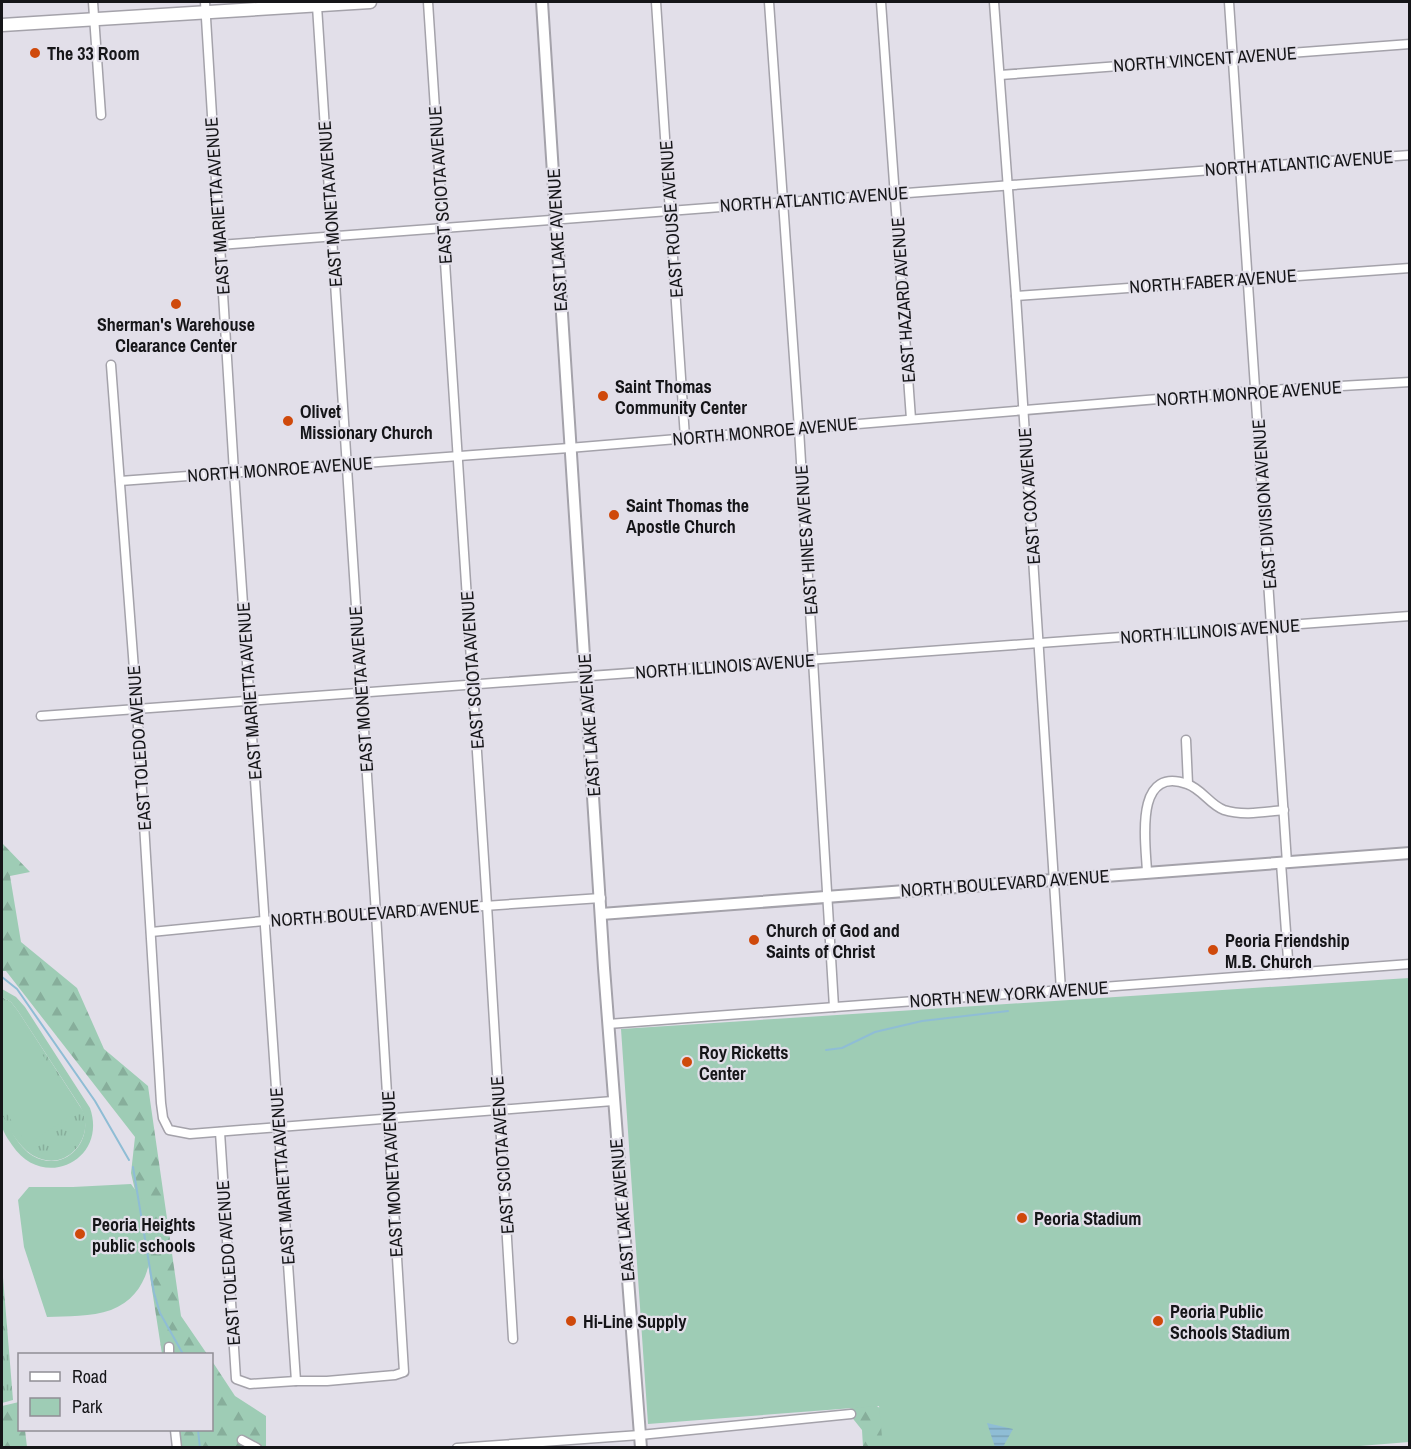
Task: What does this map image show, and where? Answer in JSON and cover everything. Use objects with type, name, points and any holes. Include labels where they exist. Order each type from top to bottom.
[{"type":"main road","points":[[2,25],[94,19],[205,7],[317,6],[370,2]]},
{"type":"street","points":[[93,2],[100,115]]},
{"type":"street","name":"EAST SCIOTA AVENUE","points":[[428,2],[513,1339]]},
{"type":"street","name":"EAST LAKE AVENUE","points":[[542,2],[569,448],[613,1101],[641,1448]]},
{"type":"street","name":"EAST ROUSE AVENUE","points":[[656,2],[685,438]]},
{"type":"street","name":"EAST HINES AVENUE","points":[[769,2],[799,429],[834,1006]]},
{"type":"street","name":"EAST HAZARD AVENUE","points":[[881,2],[911,419]]},
{"type":"street","name":"EAST COX AVENUE","points":[[994,2],[1024,411],[1061,990]]},
{"type":"street","name":"EAST DIVISION AVENUE","points":[[1229,2],[1273,626],[1284,810],[1289,973]]},
{"type":"street","name":"EAST MONETA AVENUE","points":[[296,1381],[395,1375],[404,1371],[317,6]]},
{"type":"street","name":"EAST MARIETTA AVENUE","points":[[205,7],[263,921],[296,1381]]},
{"type":"street","name":"NORTH VINCENT AVENUE","points":[[1000,75],[1410,44]]},
{"type":"street","name":"NORTH ATLANTIC AVENUE","points":[[219,245],[1410,155]]},
{"type":"street","name":"NORTH FABER AVENUE","points":[[1016,296],[1410,268]]},
{"type":"street","name":"EAST TOLEDO AVENUE","points":[[111,365],[137,709],[163,1118],[169,1130],[190,1134],[220,1132],[236,1379],[250,1384],[296,1381]]},
{"type":"street","name":"NORTH MONROE AVENUE","points":[[120,481],[569,448],[1255,391],[1410,382]]},
{"type":"street","name":"NORTH ILLINOIS AVENUE","points":[[41,716],[1410,616]]},
{"type":"street","points":[[1186,740],[1188,784]]},
{"type":"street","points":[[1147,872],[1144,825],[1147,803],[1161,785],[1176,782],[1188,784],[1222,809],[1240,814],[1284,810]]},
{"type":"street","name":"NORTH BOULEVARD AVENUE","points":[[601,914],[1410,853]]},
{"type":"street","name":"NORTH BOULEVARD AVENUE","points":[[151,932],[263,921],[601,898]]},
{"type":"street","name":"NORTH NEW YORK AVENUE","points":[[608,1024],[1410,964]]},
{"type":"street","points":[[220,1132],[613,1101]]},
{"type":"street","points":[[457,1448],[640,1435],[851,1414]]},
{"type":"street","points":[[175,1431],[177,1448]]},
{"type":"street","points":[[242,1440],[257,1448]]},
{"type":"green space","points":[[2,837],[3,844],[30,872],[10,876],[21,942],[77,988],[104,1049],[148,1086],[181,1316],[206,1353],[162,1353],[140,1212],[131,1173],[135,1137],[6,971],[2,971]]},
{"type":"green space","name":"Peoria Stadium","points":[[1409,978],[1409,1442],[1335,1448],[883,1447],[879,1406],[648,1424],[621,1029]]},
{"type":"green space","points":[[2,989],[16,997],[25,1007],[90,1108],[93,1126],[90,1142],[81,1155],[69,1164],[55,1168],[40,1166],[25,1159],[12,1145],[4,1131],[2,1115],[23,1148],[33,1156],[45,1161],[57,1161],[76,1150],[85,1130],[85,1118],[80,1106],[18,1011],[11,1002],[2,997]]},
{"type":"green space","points":[[2,997],[11,1002],[18,1011],[83,1111],[85,1122],[81,1142],[66,1157],[45,1160],[34,1156],[16,1139],[3,1117],[1,1106]]},
{"type":"green space","points":[[10,1006],[79,1110],[27,1145],[2,1106],[2,1013]]},
{"type":"green space","points":[[131,1184],[146,1207],[151,1236],[148,1266],[136,1292],[111,1310],[79,1316],[47,1317],[24,1247],[18,1200],[29,1187]]},
{"type":"green space","points":[[2,1265],[13,1400],[2,1403]]},
{"type":"green space","points":[[213,1363],[235,1396],[266,1416],[266,1447],[180,1447],[176,1431],[213,1431]]},
{"type":"green space","points":[[18,1402],[18,1431],[25,1431],[27,1447],[2,1447],[2,1406]]},
{"type":"green space","points":[[871,1402],[900,1422],[992,1447],[863,1447],[862,1430],[846,1410]]},
{"type":"water","points":[[987,1423],[1013,1429],[1003,1447],[995,1447]]},
{"type":"waterway","points":[[2,977],[17,989],[95,1101],[129,1160]]},
{"type":"waterway","points":[[826,1050],[842,1048],[875,1032],[922,1021],[1008,1011]]},
{"type":"waterway","points":[[133,1167],[154,1293],[160,1313],[182,1353]]},
{"type":"waterway","points":[[198,1431],[200,1448]]},
{"type":"place","name":"The 33 Room","points":[[35,53]]},
{"type":"place","name":"Sherman's Warehouse Clearance Center","points":[[176,304]]},
{"type":"place","name":"Saint Thomas Community Center","points":[[603,396]]},
{"type":"place","name":"Olivet Missionary Church","points":[[288,421]]},
{"type":"place","name":"Saint Thomas the Apostle Church","points":[[614,515]]},
{"type":"place","name":"Church of God and Saints of Christ","points":[[754,940]]},
{"type":"place","name":"Peoria Friendship M.B. Church","points":[[1213,950]]},
{"type":"place","name":"Roy Ricketts Center","points":[[687,1062]]},
{"type":"place","name":"Peoria Stadium","points":[[1022,1218]]},
{"type":"place","name":"Peoria Heights public schools","points":[[80,1234]]},
{"type":"place","name":"Hi-Line Supply","points":[[571,1321]]},
{"type":"place","name":"Peoria Public Schools Stadium","points":[[1158,1321]]}]
